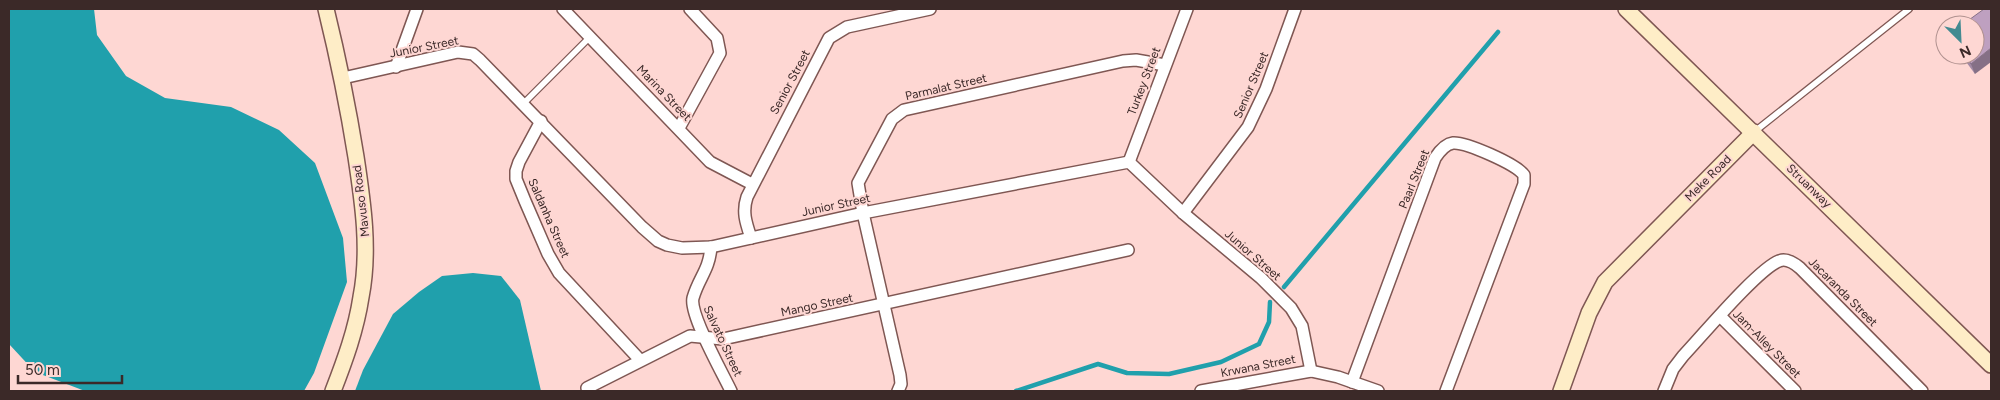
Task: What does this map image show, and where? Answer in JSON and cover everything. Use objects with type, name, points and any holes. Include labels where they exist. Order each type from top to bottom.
[{"type":"street","name":"Mavuso Road","points":[[326,9],[343,78],[362,197],[366,246],[362,296],[349,350],[333,391]]},
{"type":"street","points":[[396,67],[417,9]]},
{"type":"street","name":"Marina Street","points":[[563,9],[710,162],[752,184]]},
{"type":"street","points":[[679,128],[720,53],[717,38],[690,9]]},
{"type":"street","name":"Senior Street","points":[[751,238],[745,221],[744,207],[752,184],[829,38],[847,27],[930,9]]},
{"type":"street","name":"Turkey Street","points":[[1129,162],[1164,65],[1187,9]]},
{"type":"street","name":"Senior Street","points":[[1183,213],[1248,127],[1266,89],[1295,9]]},
{"type":"street","name":"Struanway","points":[[1626,9],[1991,365]]},
{"type":"street","name":"Junior Street","points":[[343,78],[458,52],[473,54],[524,103],[658,241],[682,248],[711,247],[863,213],[1129,162],[1183,213],[1261,278],[1291,308],[1302,326],[1311,371]]},
{"type":"street","name":"Parmalat Street","points":[[900,388],[859,191],[860,178],[892,119],[899,112],[1123,61],[1142,60],[1164,65]]},
{"type":"street","name":"Saldanha Street","points":[[541,121],[519,162],[516,172],[516,179],[525,201],[548,254],[559,273],[640,360]]},
{"type":"street","name":"Meke Road","points":[[1560,391],[1589,313],[1605,282],[1754,132]]},
{"type":"street","name":"Paarl Street","points":[[1352,382],[1435,158],[1439,151],[1452,143],[1461,144],[1510,162],[1524,175],[1524,184],[1446,391]]},
{"type":"street","name":"Salvato Street","points":[[711,247],[708,267],[693,298],[692,307],[704,336],[732,391]]},
{"type":"street","name":"Mango Street","points":[[587,388],[690,336],[723,339],[1128,250]]},
{"type":"street","name":"Jacaranda Street","points":[[1664,391],[1676,364],[1767,269],[1780,261],[1794,263],[1922,391]]},
{"type":"street","name":"Jam-Alley Street","points":[[1720,316],[1795,391]]},
{"type":"street","name":"Krwana Street","points":[[1201,391],[1311,371],[1378,391]]},
{"type":"lane","name":"Meke Road","points":[[1754,132],[1910,9]]},
{"type":"lane","points":[[524,103],[591,36]]},
{"type":"water","points":[[9,9],[94,9],[97,35],[126,76],[165,98],[231,107],[279,130],[315,163],[343,238],[347,282],[314,373],[304,391],[85,391],[35,372],[9,344]]},
{"type":"water","points":[[473,273],[501,276],[520,300],[541,391],[355,391],[363,370],[393,314],[442,276]]},
{"type":"building","points":[[1984,9],[1991,9],[1991,48],[1985,53],[1985,15],[1976,15]]},
{"type":"waterway","points":[[1284,287],[1498,32]]},
{"type":"waterway","points":[[1016,391],[1098,364],[1127,373],[1169,374],[1221,362],[1259,344],[1269,322],[1270,302]]}]
